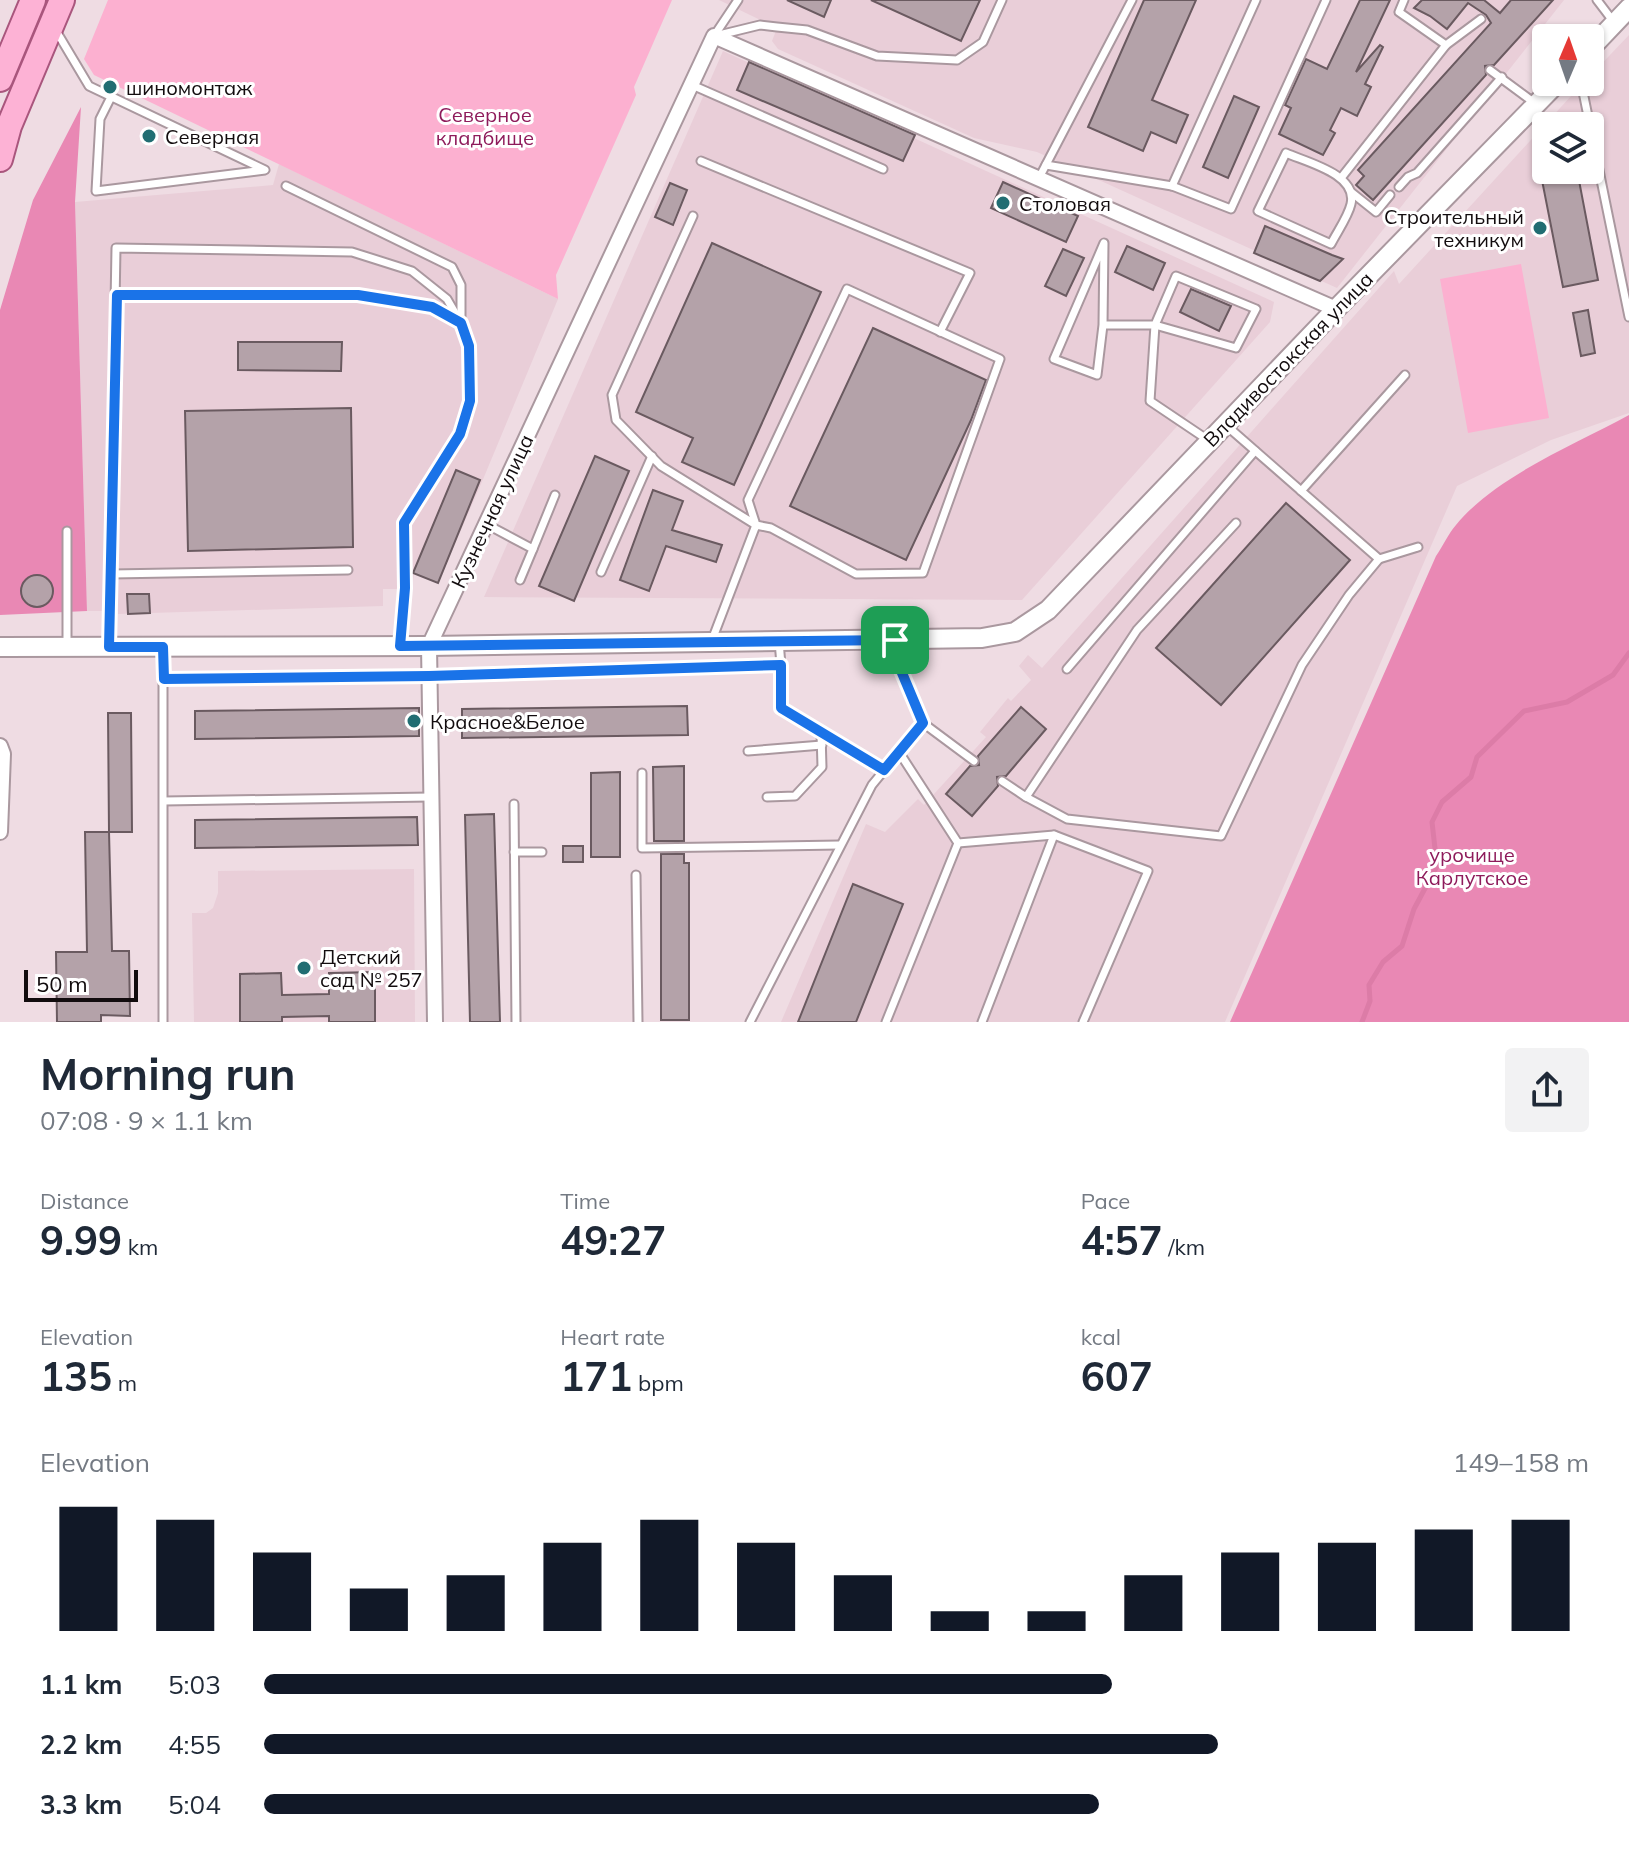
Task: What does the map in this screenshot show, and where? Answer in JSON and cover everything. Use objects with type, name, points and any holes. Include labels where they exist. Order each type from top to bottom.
[{"type":"main road","points":[[0,79],[33,0]]},
{"type":"main road","points":[[0,159],[9,126],[62,0]]},
{"type":"street","points":[[1604,34],[1629,8]]},
{"type":"street","name":"Кузнечная улица","points":[[435,1022],[429,646],[714,36]]},
{"type":"street","points":[[714,36],[1336,309]]},
{"type":"street","name":"Владивостокская улица","points":[[895,640],[982,638],[1015,632],[1048,610],[1544,96]]},
{"type":"street","points":[[0,647],[895,640]]},
{"type":"street","points":[[0,746],[3,754],[0,832]]},
{"type":"lane","points":[[714,36],[738,0]]},
{"type":"lane","points":[[714,36],[760,25],[807,30],[877,56],[957,60],[983,42],[1002,0]]},
{"type":"lane","points":[[1038,180],[1132,0]]},
{"type":"lane","points":[[1172,186],[1256,0]]},
{"type":"lane","points":[[1046,165],[1172,186],[1231,209],[1326,0]]},
{"type":"lane","points":[[1404,0],[1399,12],[1446,45]]},
{"type":"lane","points":[[1597,0],[1615,22]]},
{"type":"lane","points":[[1341,178],[1446,45],[1481,19]]},
{"type":"lane","points":[[52,24],[89,86],[265,170],[96,191],[100,119],[111,97]]},
{"type":"lane","points":[[1490,70],[1536,104]]},
{"type":"lane","points":[[1399,187],[1417,173],[1502,77]]},
{"type":"lane","points":[[692,85],[883,169]]},
{"type":"lane","points":[[1584,96],[1626,289],[1629,317]]},
{"type":"lane","points":[[1351,192],[1351,205],[1331,244],[1258,211],[1286,153],[1341,178],[1351,192],[1376,212],[1390,195]]},
{"type":"lane","points":[[701,161],[970,273],[940,332]]},
{"type":"lane","points":[[286,186],[452,267],[461,285],[461,323]]},
{"type":"lane","points":[[693,216],[612,395],[616,420],[661,466],[756,525],[771,528],[856,574],[923,573],[1000,359],[847,289],[748,500],[756,525],[711,642]]},
{"type":"lane","points":[[1104,243],[1103,298],[1103,325],[1097,375],[1054,359],[1104,243]]},
{"type":"lane","points":[[109,647],[116,248],[352,252],[412,271],[447,299],[461,323],[469,346],[470,401],[460,434],[404,523],[405,588],[400,646]]},
{"type":"lane","points":[[1103,325],[1155,325],[1236,348],[1256,309],[1176,276],[1155,325],[1150,401],[1210,441]]},
{"type":"lane","points":[[117,295],[358,295],[432,307],[461,323]]},
{"type":"lane","points":[[1301,491],[1405,375]]},
{"type":"lane","points":[[1225,424],[1379,559]]},
{"type":"lane","points":[[1067,669],[1255,451]]},
{"type":"lane","points":[[601,572],[652,456]]},
{"type":"lane","points":[[520,580],[555,495]]},
{"type":"lane","points":[[1026,797],[1137,630],[1236,523]]},
{"type":"lane","points":[[486,524],[533,549]]},
{"type":"lane","points":[[67,531],[67,647]]},
{"type":"lane","points":[[1002,781],[1067,819],[1221,836],[1302,665],[1349,595],[1379,559],[1418,547]]},
{"type":"lane","points":[[112,574],[348,570]]},
{"type":"lane","points":[[895,640],[897,661],[923,723],[974,761]]},
{"type":"lane","points":[[779,641],[781,708],[884,770]]},
{"type":"lane","points":[[163,647],[163,1022]]},
{"type":"lane","points":[[164,679],[429,676],[781,665]]},
{"type":"lane","points":[[750,1022],[872,785],[923,723]]},
{"type":"lane","points":[[767,797],[795,796],[822,767],[821,733]]},
{"type":"lane","points":[[748,751],[822,745]]},
{"type":"lane","points":[[899,752],[958,843]]},
{"type":"lane","points":[[642,773],[642,848],[839,845]]},
{"type":"lane","points":[[164,801],[430,797]]},
{"type":"lane","points":[[514,804],[516,1022]]},
{"type":"lane","points":[[958,843],[1054,835],[1148,871],[1083,1022]]},
{"type":"lane","points":[[982,1022],[1054,835]]},
{"type":"lane","points":[[886,1022],[958,843]]},
{"type":"lane","points":[[514,852],[542,852]]},
{"type":"lane","points":[[636,875],[638,1022]]},
{"type":"shaded area","points":[[719,0],[1564,0],[1545,24],[1532,24],[1532,41],[1337,288],[1037,152],[974,138],[778,49],[772,41],[777,28]]},
{"type":"shaded area","points":[[1629,35],[1629,413],[1551,440],[1457,486],[1225,1022],[781,1022],[866,824],[885,832],[918,799],[924,805],[986,737],[980,732],[1008,698],[1011,701],[1031,680],[1019,666],[1028,655],[1042,668],[1394,271],[1399,284],[1532,139],[1532,184],[1604,184],[1604,112],[1556,112],[1571,96],[1604,96],[1604,61]]},
{"type":"shaded area","points":[[723,51],[1274,302],[1270,322],[1022,600],[484,597]]},
{"type":"shaded area","points":[[279,164],[558,299],[484,477],[438,583],[414,573],[412,589],[383,589],[383,606],[118,614],[118,611],[87,611],[75,202],[273,185]]},
{"type":"shaded area","name":"Детский сад № 257","points":[[414,869],[415,1022],[194,1022],[192,913],[206,913],[213,908],[218,893],[218,871]]},
{"type":"green space","name":"Северное кладбище","points":[[108,0],[672,0],[634,87],[636,95],[556,275],[558,299],[94,75],[84,59]]},
{"type":"green space","points":[[81,107],[75,202],[87,611],[0,615],[0,310],[33,200]]},
{"type":"green space","points":[[1521,264],[1549,418],[1468,433],[1440,279]]},
{"type":"green space","name":"урочище Карлутское","points":[[1629,415],[1629,1022],[1230,1022],[1436,556],[1450,532],[1492,491]]},
{"type":"building","points":[[787,0],[831,0],[824,17]]},
{"type":"building","points":[[871,0],[980,0],[961,41]]},
{"type":"building","points":[[1144,0],[1196,0],[1152,100],[1188,115],[1176,143],[1151,132],[1143,151],[1088,127]]},
{"type":"building","points":[[1360,0],[1390,0],[1356,72],[1380,45],[1383,47],[1365,84],[1371,87],[1357,116],[1341,108],[1330,130],[1335,133],[1323,155],[1279,134],[1291,108],[1285,105],[1306,59],[1327,69]]},
{"type":"building","points":[[1422,0],[1484,0],[1500,13],[1511,0],[1553,0],[1494,65],[1485,66],[1486,75],[1373,200],[1356,185],[1364,176],[1358,170],[1491,23],[1486,15],[1468,3],[1447,29],[1414,8]]},
{"type":"building","points":[[749,62],[915,135],[903,161],[737,90]]},
{"type":"building","points":[[1234,96],[1259,107],[1228,178],[1203,167]]},
{"type":"building","points":[[1003,182],[1078,216],[1066,242],[991,208]]},
{"type":"building","points":[[670,183],[687,190],[673,225],[655,217]]},
{"type":"building","points":[[1543,184],[1580,184],[1598,280],[1563,287]]},
{"type":"building","points":[[1265,226],[1343,259],[1320,281],[1254,253]]},
{"type":"building","points":[[712,243],[821,292],[734,485],[682,462],[693,438],[636,412]]},
{"type":"building","points":[[1127,246],[1165,263],[1153,290],[1115,272]]},
{"type":"building","points":[[1063,249],[1084,258],[1066,296],[1045,286]]},
{"type":"building","points":[[1191,289],[1231,306],[1219,331],[1180,312]]},
{"type":"building","points":[[1588,310],[1595,353],[1581,356],[1573,313]]},
{"type":"building","points":[[873,328],[986,380],[971,420],[906,560],[790,506]]},
{"type":"building","points":[[238,342],[342,342],[341,371],[238,370]]},
{"type":"building","points":[[351,408],[353,547],[188,551],[185,411]]},
{"type":"building","points":[[595,456],[629,471],[574,601],[539,586]]},
{"type":"building","points":[[456,470],[480,480],[438,583],[413,573]]},
{"type":"building","points":[[653,490],[683,501],[672,530],[722,545],[716,562],[666,546],[649,591],[620,580]]},
{"type":"building","points":[[1286,503],[1350,560],[1221,705],[1156,648]]},
{"type":"building","points":[[37,575],[48,580],[53,591],[48,602],[37,607],[26,602],[21,591],[26,580]]},
{"type":"building","points":[[127,594],[149,594],[150,613],[128,614]]},
{"type":"building","points":[[687,706],[688,735],[462,738],[462,709]]},
{"type":"building","points":[[1021,707],[1046,729],[1006,776],[997,777],[998,786],[972,816],[946,794],[970,766],[979,765],[978,756]]},
{"type":"building","points":[[419,708],[419,736],[195,739],[195,711]]},
{"type":"building","points":[[108,713],[131,713],[132,832],[109,832]]},
{"type":"building","points":[[684,766],[684,841],[654,841],[653,767]]},
{"type":"building","points":[[620,772],[620,857],[591,857],[591,773]]},
{"type":"building","points":[[494,814],[500,1022],[470,1022],[465,815]]},
{"type":"building","points":[[417,817],[418,845],[195,848],[195,820]]},
{"type":"building","points":[[85,832],[109,832],[112,951],[129,951],[130,1016],[101,1015],[101,1022],[57,1022],[56,952],[87,952]]},
{"type":"building","points":[[563,846],[583,846],[583,862],[563,862]]},
{"type":"building","points":[[661,854],[684,854],[684,863],[689,863],[689,1020],[661,1020]]},
{"type":"building","points":[[853,884],[903,904],[856,1022],[798,1022]]},
{"type":"building","points":[[375,972],[375,1022],[329,1022],[329,1016],[282,1017],[282,1022],[240,1022],[240,974],[281,973],[282,995],[329,994],[329,973]]},
{"type":"waterway","points":[[1362,1022],[1370,1001],[1369,985],[1383,962],[1402,946],[1414,909],[1437,866],[1432,822],[1442,802],[1471,777],[1477,757],[1524,711],[1567,702],[1613,675],[1629,653]]},
{"type":"place","name":"шиномонтаж","points":[[110,87]]},
{"type":"place","name":"Северная","points":[[149,136]]},
{"type":"place","name":"Столовая","points":[[1003,203]]},
{"type":"place","name":"Строительный техникум","points":[[1540,228]]},
{"type":"place","name":"Красное&Белое","points":[[414,721]]},
{"type":"place","name":"Детский сад № 257","points":[[304,968]]},
{"type":"route","points":[[117,295],[358,295],[432,307],[461,323],[469,346],[470,401],[460,434],[404,523],[405,588],[400,646],[895,640],[897,661],[923,723],[884,770],[781,708],[781,665],[429,676],[164,679],[163,647],[109,647],[117,295]]}]
